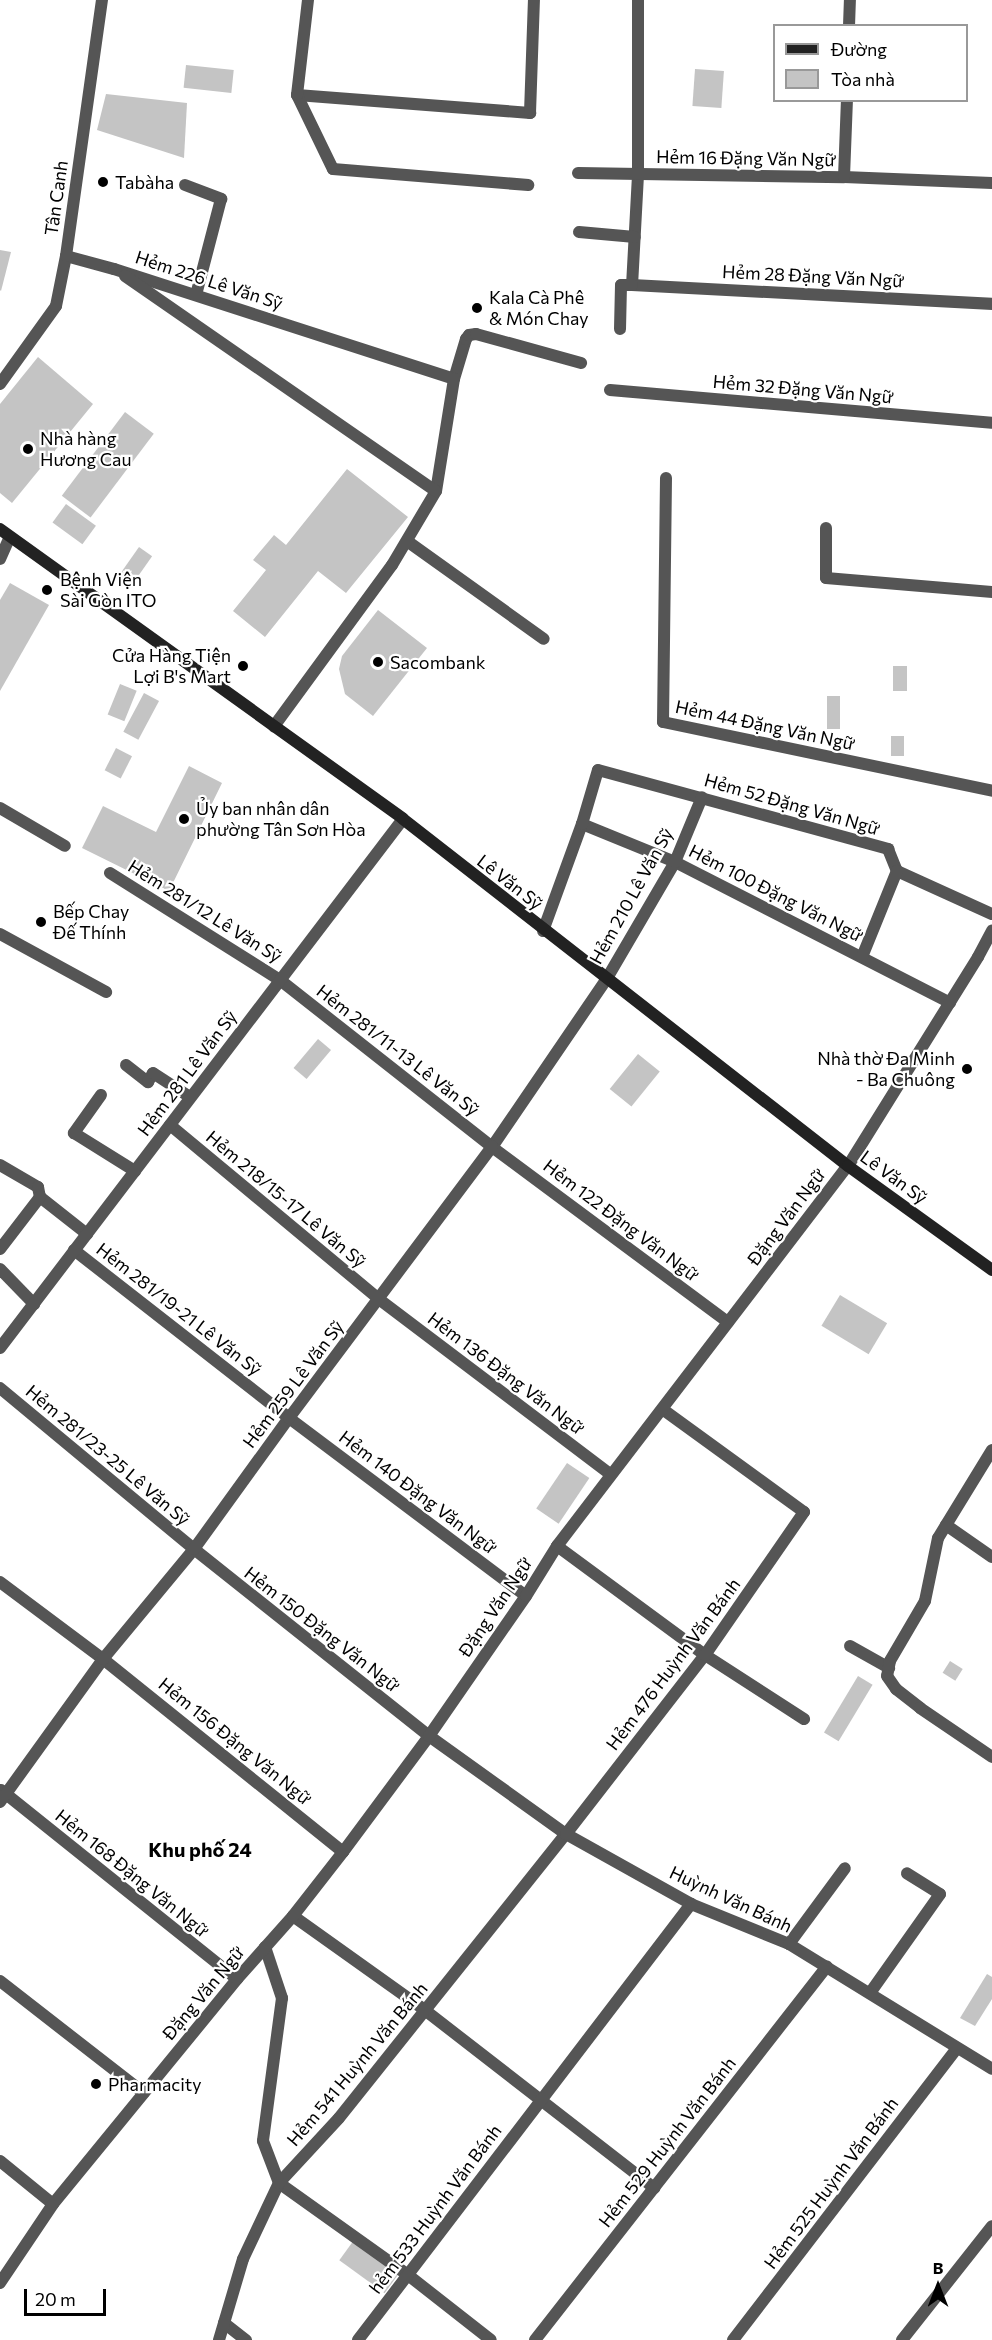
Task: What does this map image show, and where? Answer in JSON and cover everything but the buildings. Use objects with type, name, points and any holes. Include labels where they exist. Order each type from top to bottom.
[{"type":"main road","name":"Lê Văn Sỹ","points":[[5,533],[403,819],[543,931],[848,1166],[992,1270]]},
{"type":"street","name":"Tân Canh","points":[[0,384],[56,306],[66,256],[102,0]]},
{"type":"street","points":[[308,0],[297,95],[333,169],[528,184]]},
{"type":"street","points":[[297,95],[530,113],[534,0]]},
{"type":"street","name":"Hẻm 16 Đặng Văn Ngữ","points":[[638,0],[638,175],[844,177],[992,183]]},
{"type":"street","points":[[849,24],[850,0]]},
{"type":"street","points":[[844,177],[847,102]]},
{"type":"street","points":[[578,173],[638,175],[632,285],[621,285],[620,329]]},
{"type":"street","points":[[186,184],[220,199],[196,295]]},
{"type":"street","points":[[579,232],[634,237]]},
{"type":"street","points":[[66,256],[114,269]]},
{"type":"street","name":"Hẻm 226 Lê Văn Sỹ","points":[[114,269],[454,379]]},
{"type":"street","name":"Hẻm 226 Lê Văn Sỹ","points":[[114,269],[436,491]]},
{"type":"street","name":"Hẻm 28 Đặng Văn Ngữ","points":[[632,285],[992,304]]},
{"type":"street","points":[[274,726],[392,565],[436,491],[454,379],[463,345],[469,335],[484,335],[581,363]]},
{"type":"street","name":"Hẻm 32 Đặng Văn Ngữ","points":[[610,390],[992,423]]},
{"type":"street","name":"Hẻm 44 Đặng Văn Ngữ","points":[[666,478],[663,722],[992,791]]},
{"type":"street","points":[[826,528],[826,578],[992,592]]},
{"type":"street","points":[[0,558],[5,533]]},
{"type":"street","points":[[407,540],[544,639]]},
{"type":"street","name":"Hẻm 52 Đặng Văn Ngữ","points":[[582,824],[598,770],[888,849],[897,871]]},
{"type":"street","name":"Hẻm 210 Lê Văn Sỹ","points":[[606,980],[675,862],[702,797]]},
{"type":"street","points":[[0,808],[64,846]]},
{"type":"street","name":"Hẻm 281 Lê Văn Sỹ","points":[[1,1346],[403,819]]},
{"type":"street","points":[[543,931],[582,824]]},
{"type":"street","name":"Hẻm 100 Đặng Văn Ngữ","points":[[582,824],[675,862],[950,1003]]},
{"type":"street","points":[[862,957],[897,871],[992,914]]},
{"type":"street","name":"Hẻm 281/12 Lê Văn Sỹ","points":[[110,873],[280,980]]},
{"type":"street","name":"Đặng Văn Ngữ","points":[[0,2283],[53,2204],[237,1979],[293,1916],[343,1852],[429,1736],[526,1596],[557,1546],[610,1474],[848,1166],[950,1003],[992,931]]},
{"type":"street","points":[[0,934],[106,992]]},
{"type":"street","name":"Hẻm 281/11-13 Lê Văn Sỹ","points":[[280,980],[492,1148]]},
{"type":"street","name":"Hẻm 259 Lê Văn Sỹ","points":[[2,1795],[103,1659],[194,1549],[289,1418],[380,1300],[492,1148],[606,980]]},
{"type":"street","points":[[126,1065],[148,1082],[153,1073],[190,1097]]},
{"type":"street","points":[[101,1095],[74,1133],[135,1171]]},
{"type":"street","name":"Hẻm 218/15-17 Lê Văn Sỹ","points":[[170,1125],[380,1300]]},
{"type":"street","name":"Hẻm 122 Đặng Văn Ngữ","points":[[492,1148],[728,1322]]},
{"type":"street","points":[[0,1165],[39,1187],[40,1197],[0,1249]]},
{"type":"street","points":[[40,1197],[87,1234]]},
{"type":"street","name":"Hẻm 281/19-21 Lê Văn Sỹ","points":[[74,1250],[289,1418]]},
{"type":"street","points":[[0,1269],[34,1304]]},
{"type":"street","name":"Hẻm 136 Đặng Văn Ngữ","points":[[380,1300],[610,1474]]},
{"type":"street","name":"Hẻm 281/23-25 Lê Văn Sỹ","points":[[0,1388],[194,1549]]},
{"type":"street","name":"Hẻm 476 Huỳnh Văn Bánh","points":[[566,1834],[705,1655],[804,1512],[662,1409]]},
{"type":"street","name":"Hẻm 140 Đặng Văn Ngữ","points":[[289,1418],[526,1596]]},
{"type":"street","points":[[992,1450],[938,1538],[925,1601],[908,1627],[888,1668],[887,1676],[896,1689],[992,1757]]},
{"type":"street","points":[[946,1525],[992,1557]]},
{"type":"street","points":[[557,1546],[705,1655],[804,1719]]},
{"type":"street","name":"Hẻm 150 Đặng Văn Ngữ","points":[[194,1549],[429,1736]]},
{"type":"street","name":"Hẻm 156 Đặng Văn Ngữ","points":[[0,1582],[103,1659],[343,1852]]},
{"type":"street","points":[[850,1646],[888,1668]]},
{"type":"street","name":"Huỳnh Văn Bánh","points":[[429,1736],[566,1834],[691,1904],[789,1944],[957,2048],[991,2066]]},
{"type":"street","name":"Hẻm 168 Đặng Văn Ngữ","points":[[2,1795],[237,1979]]},
{"type":"street","name":"Hẻm 541 Huỳnh Văn Bánh","points":[[219,2340],[243,2259],[279,2183],[339,2118],[566,1834]]},
{"type":"street","points":[[789,1944],[845,1868]]},
{"type":"street","points":[[870,1993],[940,1894],[907,1873]]},
{"type":"street","name":"hẻm 533 Huỳnh Văn Bánh","points":[[358,2340],[691,1904]]},
{"type":"street","points":[[293,1916],[426,2011],[541,2099]]},
{"type":"street","points":[[265,1947],[282,1998],[263,2141],[279,2183],[408,2275],[491,2340]]},
{"type":"street","name":"Hẻm 529 Huỳnh Văn Bánh","points":[[535,2340],[827,1966]]},
{"type":"street","points":[[0,1981],[144,2093]]},
{"type":"street","name":"Hẻm 525 Huỳnh Văn Bánh","points":[[733,2340],[957,2048]]},
{"type":"street","name":"Hẻm 529 Huỳnh Văn Bánh","points":[[541,2099],[654,2188]]},
{"type":"street","points":[[0,2161],[53,2204]]},
{"type":"street","points":[[902,2340],[992,2226]]},
{"type":"street","points":[[224,2323],[246,2340]]},
{"type":"place","name":"Tabàha","points":[[103,182]]},
{"type":"place","name":"Kala Cà Phê & Món Chay","points":[[477,308]]},
{"type":"place","name":"Nhà hàng Hương Cau","points":[[28,449]]},
{"type":"place","name":"Bệnh Viện Sài Gòn ITO","points":[[47,590]]},
{"type":"place","name":"Sacombank","points":[[378,662]]},
{"type":"place","name":"Cửa Hàng Tiện Lợi B's Mart","points":[[243,666]]},
{"type":"place","name":"Ủy ban nhân dân phường Tân Sơn Hòa","points":[[184,819]]},
{"type":"place","name":"Bếp Chay Đế Thính","points":[[41,922]]},
{"type":"place","name":"Nhà thờ Đa Minh - Ba Chuông","points":[[967,1069]]},
{"type":"place","name":"Pharmacity","points":[[96,2084]]},
{"type":"district","name":"Khu phố 24","points":[[200,1849]]}]
